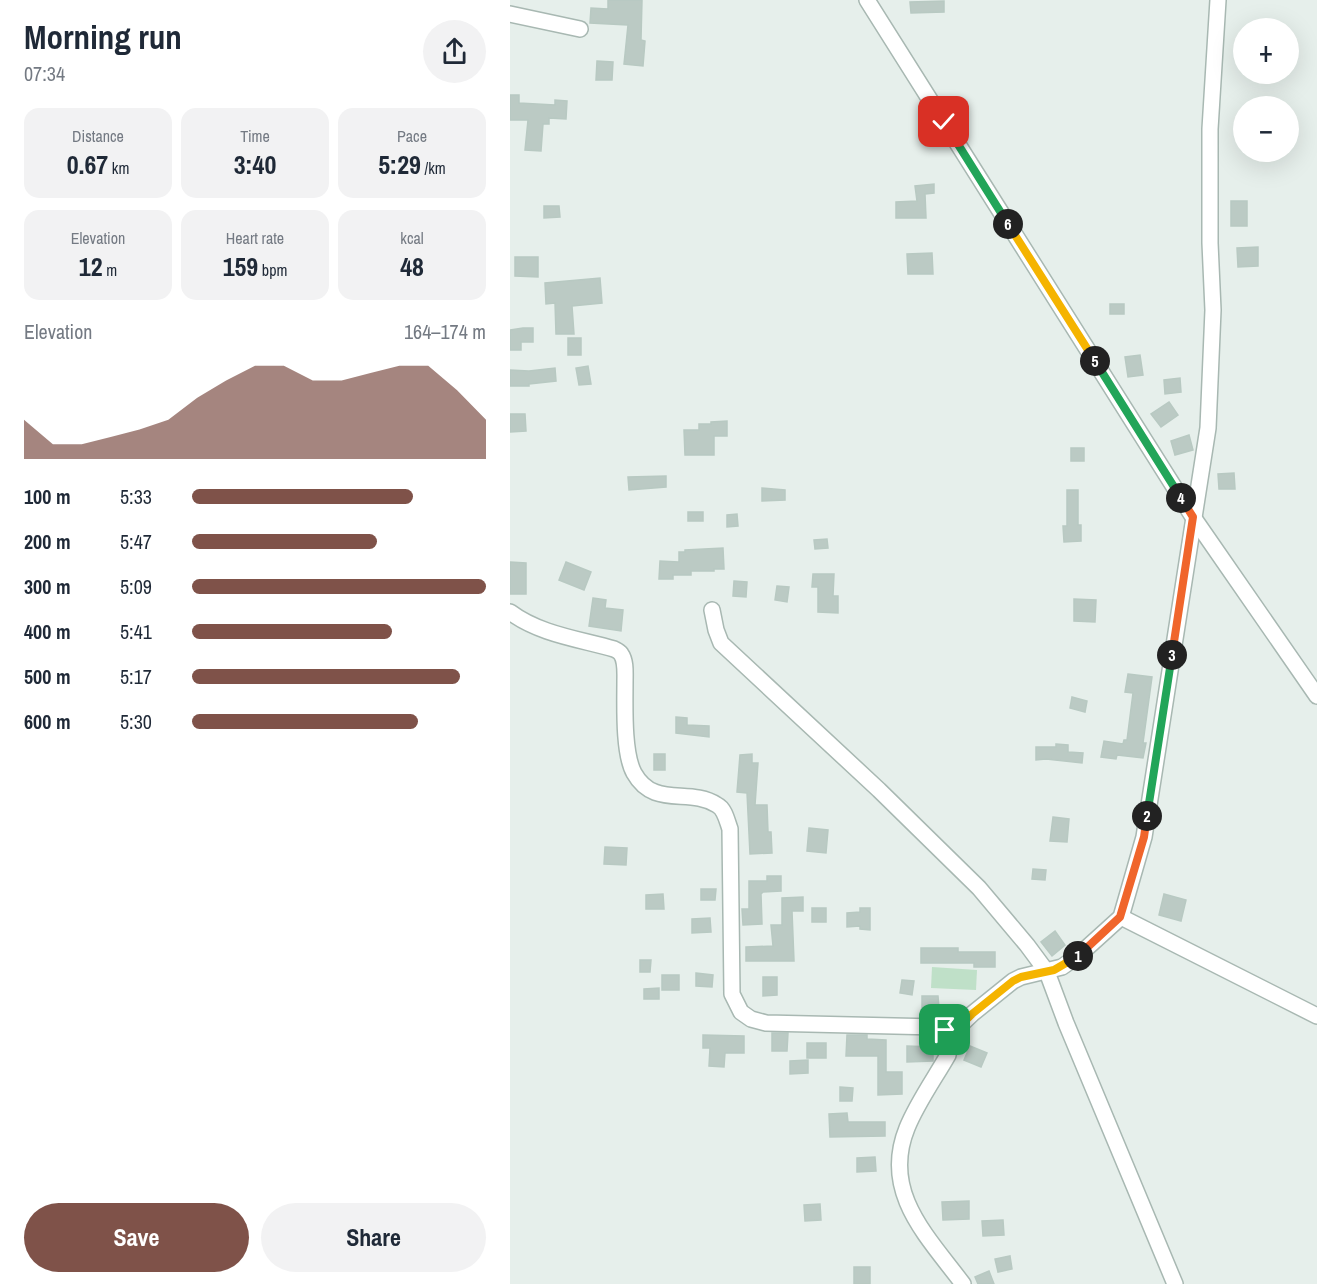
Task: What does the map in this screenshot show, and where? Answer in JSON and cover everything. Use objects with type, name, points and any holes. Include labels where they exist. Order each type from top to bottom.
[{"type":"street","points":[[867,0],[1193,517],[1317,696]]},
{"type":"street","points":[[949,1036],[1013,981],[1062,967],[1079,955],[1120,917],[1144,837],[1208,428],[1212,310],[1210,129],[1218,0]]},
{"type":"street","points":[[510,14],[580,29]]},
{"type":"street","points":[[712,610],[721,643],[879,790],[979,888],[1047,972],[1175,1284]]},
{"type":"street","points":[[510,612],[524,622],[545,631],[614,649],[621,654],[625,664],[626,724],[630,763],[638,780],[660,795],[701,800],[718,805],[723,810],[730,829],[732,994],[735,1005],[741,1012],[751,1018],[782,1025],[937,1027],[945,1030],[949,1036],[948,1055],[907,1127],[901,1148],[900,1172],[902,1191],[918,1224],[963,1284]]},
{"type":"street","points":[[1120,917],[1317,1016]]},
{"type":"green space","points":[[932,967],[977,970],[976,990],[931,988]]},
{"type":"building","points":[[608,0],[642,0],[641,40],[645,41],[643,66],[624,64],[628,25],[590,23],[591,8],[608,9]]},
{"type":"building","points":[[944,1],[944,12],[911,13],[910,2]]},
{"type":"building","points":[[597,61],[613,62],[612,80],[596,80]]},
{"type":"building","points":[[510,95],[519,95],[519,103],[555,105],[555,100],[567,101],[566,119],[549,118],[549,124],[543,124],[541,151],[525,150],[528,120],[510,120]]},
{"type":"building","points":[[934,184],[934,193],[925,194],[926,218],[896,218],[896,202],[917,201],[915,186]]},
{"type":"building","points":[[1231,201],[1247,201],[1247,226],[1231,226]]},
{"type":"building","points":[[544,206],[559,206],[560,217],[544,218]]},
{"type":"building","points":[[1258,247],[1258,266],[1238,267],[1237,248]]},
{"type":"building","points":[[932,253],[933,274],[908,274],[907,254]]},
{"type":"building","points":[[515,257],[538,257],[538,277],[515,276]]},
{"type":"building","points":[[600,278],[602,303],[572,306],[574,334],[556,334],[555,303],[546,304],[545,283]]},
{"type":"building","points":[[1110,304],[1124,304],[1124,314],[1110,314]]},
{"type":"building","points":[[533,328],[533,342],[521,342],[521,350],[510,350],[510,330]]},
{"type":"building","points":[[568,338],[581,338],[581,355],[568,355]]},
{"type":"building","points":[[1140,355],[1143,375],[1128,377],[1125,357]]},
{"type":"building","points":[[588,366],[591,384],[579,385],[576,368]]},
{"type":"building","points":[[555,368],[556,381],[529,384],[529,386],[510,386],[510,370],[529,371]]},
{"type":"building","points":[[1180,378],[1181,392],[1165,394],[1164,380]]},
{"type":"building","points":[[1169,402],[1178,415],[1161,427],[1151,414]]},
{"type":"building","points":[[510,414],[525,414],[526,431],[510,432]]},
{"type":"building","points":[[727,421],[727,436],[714,436],[714,455],[685,455],[684,430],[699,430],[699,424]]},
{"type":"building","points":[[1189,435],[1193,450],[1175,455],[1171,441]]},
{"type":"building","points":[[1071,448],[1084,448],[1084,461],[1071,461]]},
{"type":"building","points":[[1234,473],[1235,489],[1219,489],[1218,474]]},
{"type":"building","points":[[666,476],[666,487],[629,490],[628,477]]},
{"type":"building","points":[[762,488],[785,490],[785,500],[762,501]]},
{"type":"building","points":[[1067,490],[1078,490],[1078,525],[1081,525],[1081,541],[1064,542],[1063,526],[1067,526]]},
{"type":"building","points":[[688,512],[703,512],[703,521],[688,521]]},
{"type":"building","points":[[737,514],[738,526],[727,527],[727,515]]},
{"type":"building","points":[[827,539],[828,548],[815,549],[814,540]]},
{"type":"building","points":[[723,548],[724,569],[691,571],[691,575],[673,575],[673,579],[659,579],[660,561],[679,562],[679,552],[685,552],[685,550]]},
{"type":"building","points":[[510,562],[526,563],[526,594],[510,594]]},
{"type":"building","points":[[566,562],[591,572],[584,590],[559,580]]},
{"type":"building","points":[[813,574],[834,574],[833,596],[838,596],[838,613],[818,612],[818,587],[812,587]]},
{"type":"building","points":[[734,581],[747,582],[746,597],[733,596]]},
{"type":"building","points":[[777,586],[789,587],[787,602],[775,600]]},
{"type":"building","points":[[593,598],[606,600],[605,608],[623,610],[621,631],[589,626]]},
{"type":"building","points":[[1074,599],[1096,600],[1095,622],[1074,621]]},
{"type":"building","points":[[1128,674],[1152,677],[1143,758],[1117,755],[1116,759],[1101,757],[1104,741],[1123,744],[1124,740],[1127,740],[1133,693],[1125,692]]},
{"type":"building","points":[[1072,697],[1087,701],[1085,712],[1070,708]]},
{"type":"building","points":[[676,717],[687,718],[687,725],[709,726],[709,737],[676,733]]},
{"type":"building","points":[[1056,744],[1068,745],[1068,752],[1083,753],[1082,763],[1036,760],[1036,747],[1056,747]]},
{"type":"building","points":[[654,754],[665,754],[665,770],[654,770]]},
{"type":"building","points":[[752,754],[752,763],[758,763],[755,805],[767,805],[768,832],[771,832],[772,853],[750,854],[747,793],[737,792],[740,755]]},
{"type":"building","points":[[1053,817],[1069,819],[1067,842],[1050,841]]},
{"type":"building","points":[[809,828],[828,830],[826,853],[807,851]]},
{"type":"building","points":[[605,847],[627,848],[626,865],[604,864]]},
{"type":"building","points":[[1033,869],[1046,870],[1045,880],[1032,879]]},
{"type":"building","points":[[767,876],[781,876],[781,891],[761,894],[762,924],[743,925],[742,909],[749,909],[749,881],[767,881]]},
{"type":"building","points":[[701,889],[716,889],[715,900],[701,900]]},
{"type":"building","points":[[663,894],[664,909],[646,909],[646,895]]},
{"type":"building","points":[[1164,894],[1186,900],[1181,921],[1159,915]]},
{"type":"building","points":[[803,897],[803,911],[792,911],[794,961],[746,961],[746,947],[773,946],[771,925],[782,925],[782,898]]},
{"type":"building","points":[[812,908],[826,908],[826,922],[812,922]]},
{"type":"building","points":[[860,908],[870,908],[870,930],[860,929],[860,926],[847,927],[847,913],[860,912]]},
{"type":"building","points":[[710,918],[711,932],[692,933],[692,919]]},
{"type":"building","points":[[1055,931],[1065,945],[1052,956],[1041,942]]},
{"type":"building","points":[[921,948],[958,948],[958,952],[995,952],[995,967],[974,967],[974,963],[921,963]]},
{"type":"building","points":[[640,960],[651,960],[650,972],[640,972]]},
{"type":"building","points":[[696,973],[713,975],[712,987],[696,986]]},
{"type":"building","points":[[662,975],[679,975],[679,990],[662,990]]},
{"type":"building","points":[[763,977],[777,977],[777,995],[763,996]]},
{"type":"building","points":[[902,980],[914,981],[912,995],[900,993]]},
{"type":"building","points":[[659,988],[659,999],[644,999],[644,989]]},
{"type":"building","points":[[922,996],[938,996],[939,1008],[922,1008]]},
{"type":"building","points":[[772,1033],[788,1033],[787,1051],[772,1051]]},
{"type":"building","points":[[703,1035],[744,1036],[744,1053],[725,1053],[724,1067],[709,1066],[710,1048],[703,1048]]},
{"type":"building","points":[[847,1035],[867,1035],[867,1039],[886,1040],[886,1072],[902,1072],[902,1094],[878,1095],[878,1056],[846,1056]]},
{"type":"building","points":[[807,1043],[826,1043],[826,1058],[807,1058]]},
{"type":"building","points":[[907,1046],[933,1047],[933,1061],[907,1062]]},
{"type":"building","points":[[970,1046],[987,1053],[981,1067],[964,1060]]},
{"type":"building","points":[[808,1060],[808,1073],[790,1074],[790,1061]]},
{"type":"building","points":[[840,1087],[853,1088],[852,1101],[840,1101]]},
{"type":"building","points":[[847,1113],[848,1122],[885,1122],[885,1136],[830,1137],[829,1114]]},
{"type":"building","points":[[875,1157],[876,1171],[857,1172],[857,1158]]},
{"type":"building","points":[[969,1201],[969,1219],[943,1220],[942,1202]]},
{"type":"building","points":[[820,1204],[821,1220],[805,1221],[804,1205]]},
{"type":"building","points":[[1003,1220],[1004,1235],[983,1236],[982,1221]]},
{"type":"building","points":[[1010,1256],[1012,1269],[998,1272],[995,1259]]},
{"type":"building","points":[[854,1267],[870,1267],[870,1284],[854,1284]]},
{"type":"building","points":[[989,1271],[994,1284],[978,1284],[975,1277]]},
{"type":"route","points":[[944,122],[1193,517],[1144,837],[1120,917],[1079,955],[1062,967],[1013,981],[949,1036],[945,1030]]}]
